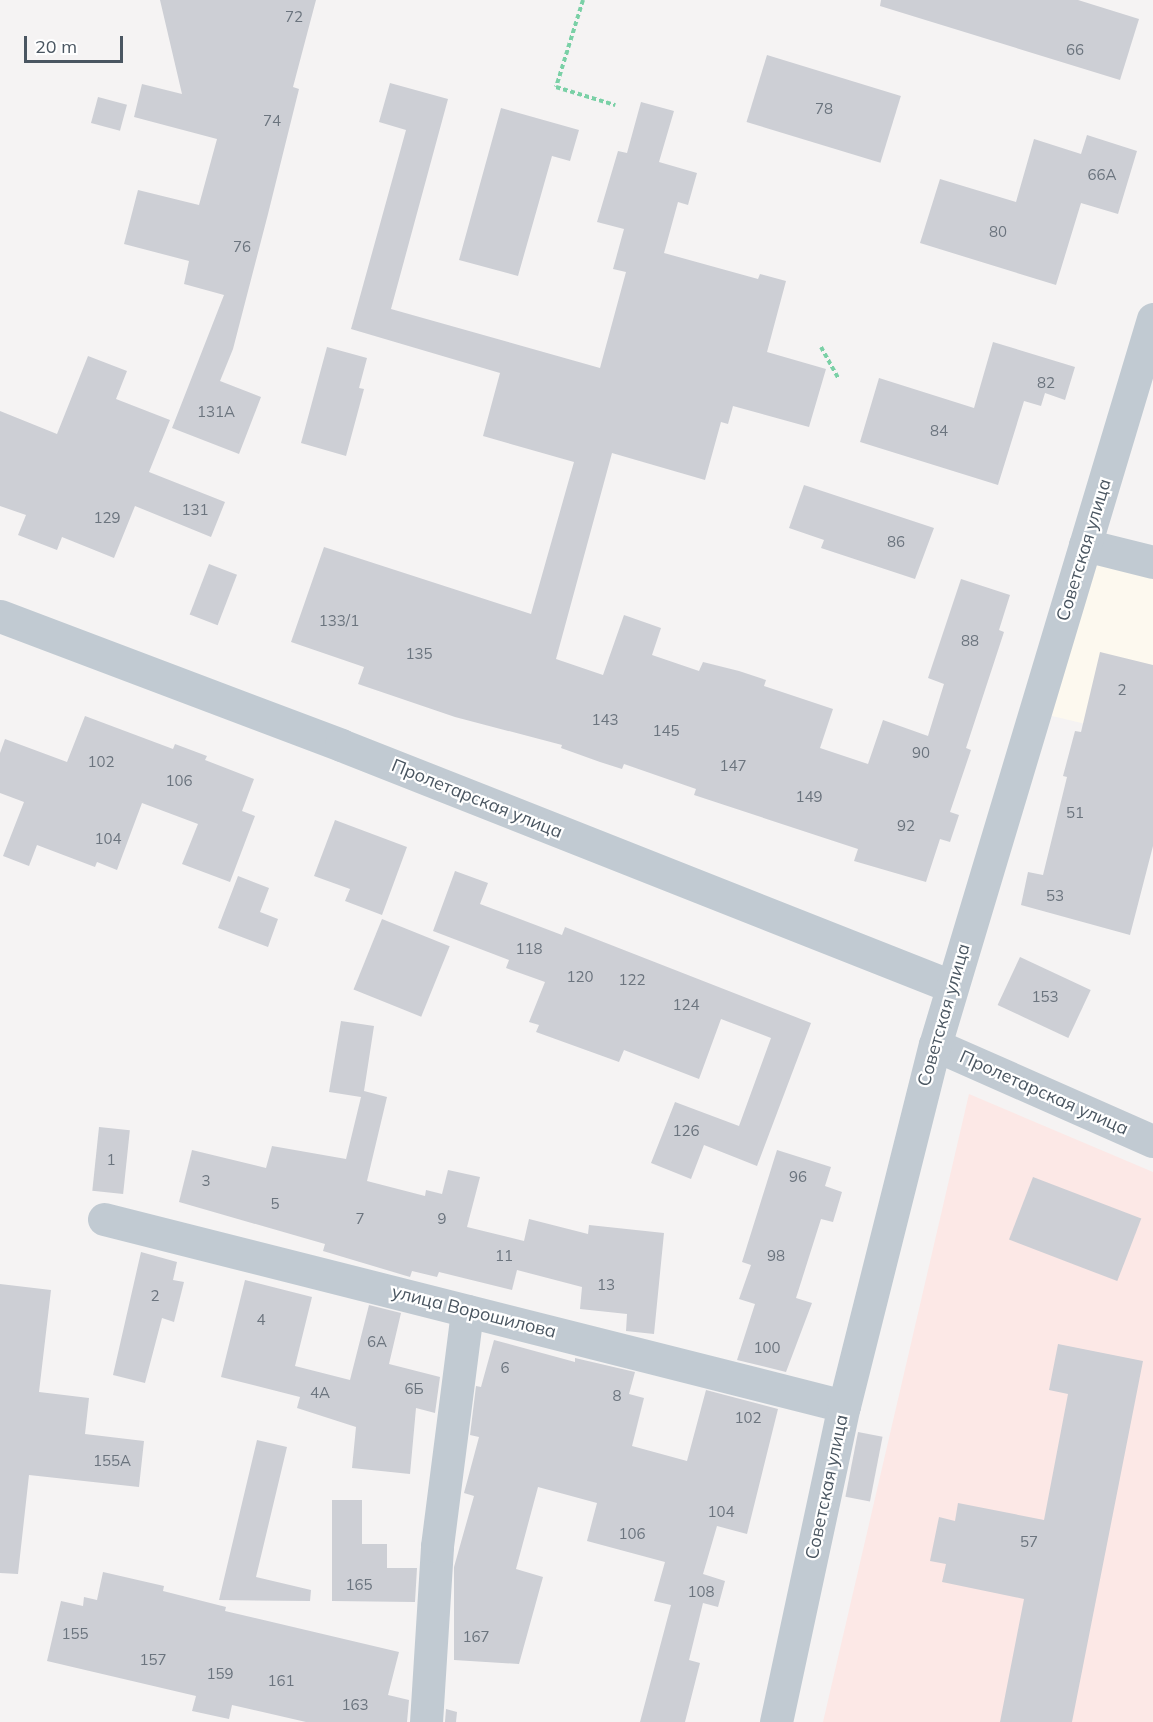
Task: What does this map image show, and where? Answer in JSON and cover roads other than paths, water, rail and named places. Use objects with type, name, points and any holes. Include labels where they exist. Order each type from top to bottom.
[{"type":"street","name":"Советская улица","points":[[776,1722],[844,1406],[935,1045],[1153,319]]},
{"type":"street","points":[[1086,545],[1153,562]]},
{"type":"street","name":"Пролетарская улица","points":[[0,616],[341,745],[951,986]]},
{"type":"street","name":"Пролетарская улица","points":[[935,1045],[1153,1141]]},
{"type":"street","name":"улица Ворошилова","points":[[104,1219],[844,1406]]},
{"type":"street","points":[[426,1722],[437,1546],[468,1311]]}]
